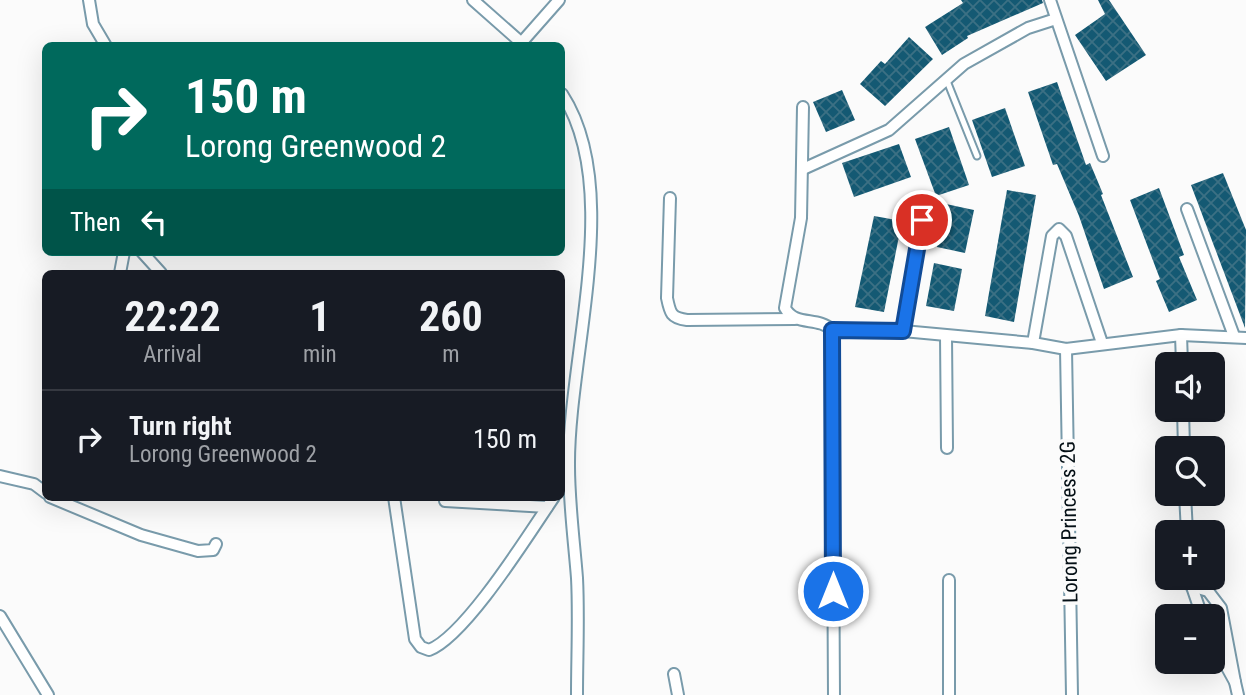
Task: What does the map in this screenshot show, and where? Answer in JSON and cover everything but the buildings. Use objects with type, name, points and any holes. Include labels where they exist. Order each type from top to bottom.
[{"type":"street","points":[[89,0],[93,24],[104,42]]},
{"type":"street","points":[[473,0],[522,42]]},
{"type":"street","points":[[526,42],[559,0]]},
{"type":"street","points":[[1050,0],[1103,156]]},
{"type":"street","points":[[803,169],[889,130],[946,79],[995,44],[1028,27],[1056,19]]},
{"type":"street","points":[[565,100],[580,127],[587,155],[591,218],[566,469],[577,580],[578,695]]},
{"type":"street","points":[[795,320],[785,308],[785,295],[801,218],[803,107]]},
{"type":"street","points":[[670,198],[667,298],[670,314],[676,319],[795,320],[820,323],[832,330],[903,331],[1033,343],[1066,349],[1181,335],[1246,338]]},
{"type":"street","points":[[1187,209],[1234,336]]},
{"type":"street","points":[[903,331],[922,220]]},
{"type":"street","points":[[1033,343],[1052,236],[1059,229],[1066,236],[1102,343]]},
{"type":"street","points":[[146,256],[158,270]]},
{"type":"street","points":[[832,330],[834,695]]},
{"type":"street","points":[[1181,335],[1182,352]]},
{"type":"street","points":[[946,336],[947,448]]},
{"type":"street","name":"Lorong Princess 2G","points":[[1066,349],[1072,695]]},
{"type":"street","points":[[0,477],[34,484],[42,490]]},
{"type":"street","points":[[61,501],[141,535],[198,551],[214,550],[216,544]]},
{"type":"street","points":[[75,506],[81,501]]},
{"type":"street","points":[[395,501],[415,639],[421,647],[429,650],[444,641],[487,593],[518,553],[551,501]]},
{"type":"street","points":[[445,501],[547,508]]},
{"type":"street","points":[[948,695],[949,580]]},
{"type":"street","points":[[1206,590],[1221,608],[1237,690]]},
{"type":"street","points":[[0,616],[48,695]]},
{"type":"street","points":[[1225,666],[1237,690]]},
{"type":"street","points":[[674,674],[678,695]]},
{"type":"street","points":[[1224,695],[1237,690]]},
{"type":"lane","points":[[946,79],[977,156]]},
{"type":"route","points":[[833,591],[832,330],[903,331],[922,220]]}]
